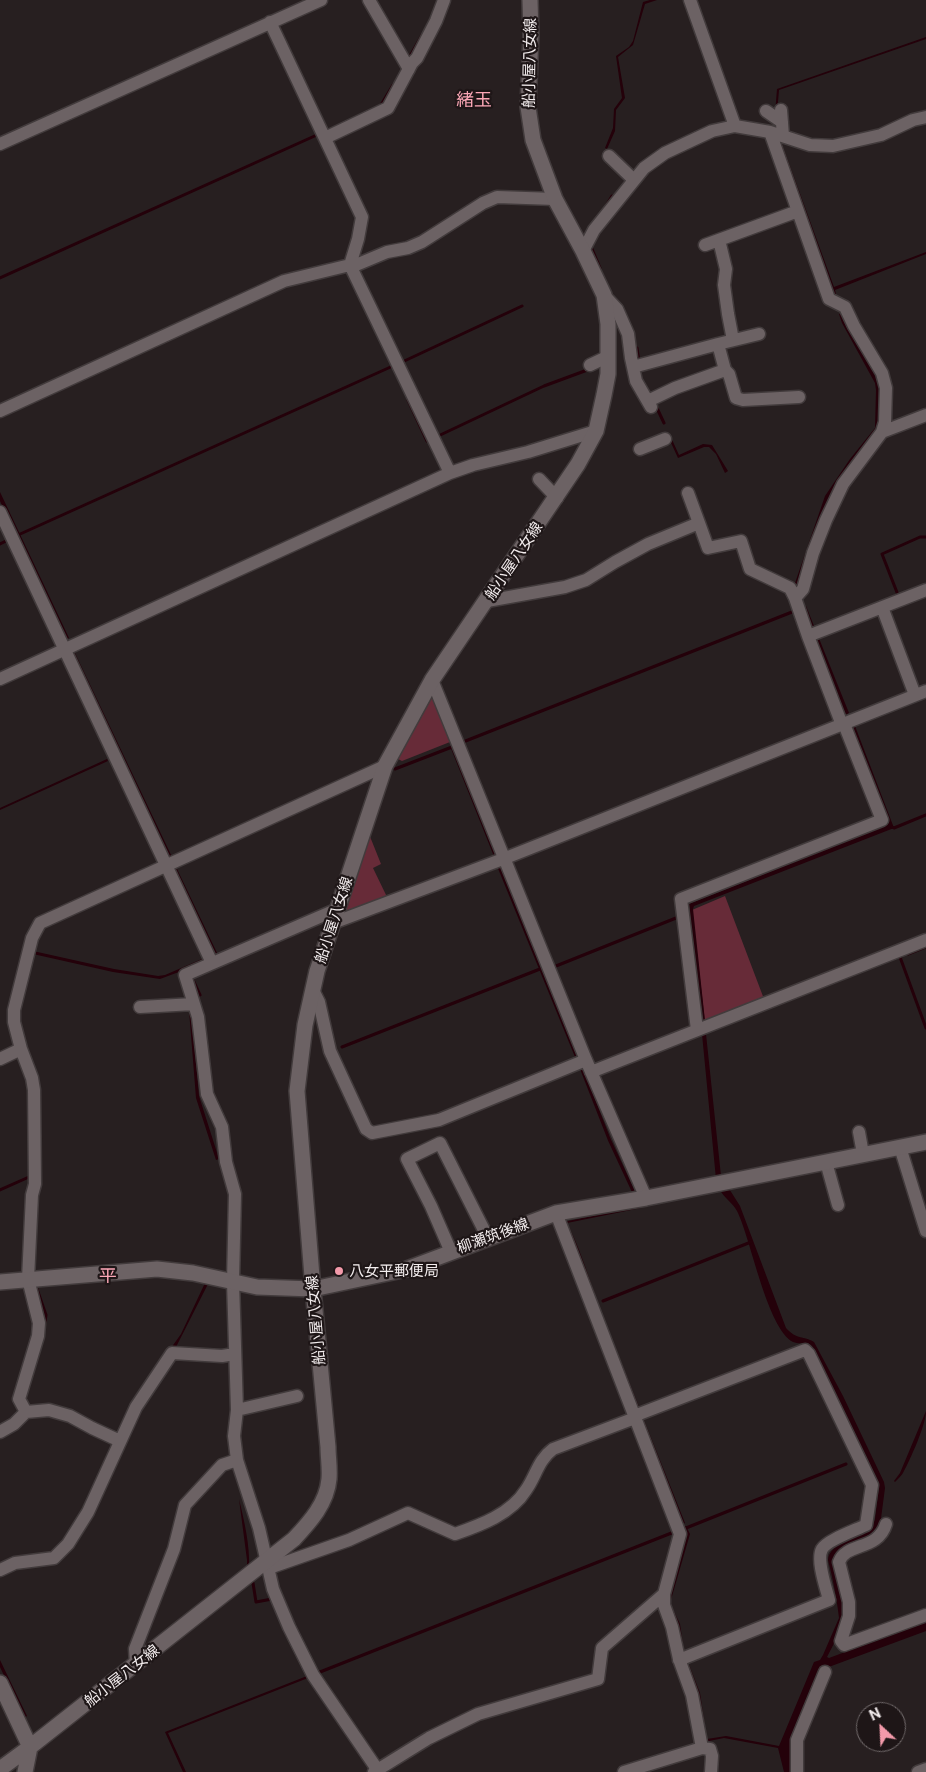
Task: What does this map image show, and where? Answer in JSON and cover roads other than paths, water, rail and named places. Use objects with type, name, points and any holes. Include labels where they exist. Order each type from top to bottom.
[{"type":"main road","name":"船小屋八女線","points":[[0,1769],[268,1565],[312,1520],[321,1503],[329,1480],[328,1447],[312,1289],[297,1091],[305,1025],[313,990],[335,916],[385,766],[432,680],[557,498],[578,464],[596,431],[608,374],[608,324],[604,295],[555,199],[533,140],[528,107],[532,35],[530,0]]},
{"type":"main road","name":"柳瀬筑後線","points":[[0,1282],[157,1270],[193,1273],[257,1287],[312,1289],[407,1269],[556,1213],[646,1198],[926,1142]]},
{"type":"main road","points":[[0,1683],[30,1747],[25,1772]]},
{"type":"street","points":[[0,144],[321,0]]},
{"type":"street","points":[[370,0],[409,69]]},
{"type":"street","points":[[325,138],[388,108],[428,36],[444,0]]},
{"type":"street","points":[[690,0],[735,126]]},
{"type":"street","points":[[270,22],[362,217],[351,267],[450,473]]},
{"type":"street","points":[[766,111],[781,116],[783,136]]},
{"type":"street","points":[[583,251],[594,230],[644,168],[665,153],[712,131],[735,126],[770,132],[810,145],[833,146],[881,135],[914,120],[926,117]]},
{"type":"street","points":[[770,132],[829,299],[845,307],[882,373],[886,388],[885,422],[882,432],[843,484],[823,528],[803,589],[795,598]]},
{"type":"street","points":[[609,156],[634,180]]},
{"type":"street","points":[[0,411],[284,281],[351,267],[387,252],[408,248],[422,242],[497,196],[555,199]]},
{"type":"street","points":[[705,246],[798,211]]},
{"type":"street","points":[[719,240],[726,269],[724,285],[733,340]]},
{"type":"street","points":[[604,295],[617,309],[628,334],[636,381],[649,404],[675,388],[725,370]]},
{"type":"street","points":[[633,367],[759,334]]},
{"type":"street","points":[[718,344],[725,370],[729,374],[736,398],[743,400],[799,396]]},
{"type":"street","points":[[590,365],[609,356]]},
{"type":"street","points":[[882,432],[926,415]]},
{"type":"street","points":[[0,679],[450,473],[596,431]]},
{"type":"street","points":[[640,449],[665,439]]},
{"type":"street","points":[[539,479],[557,498]]},
{"type":"street","points":[[688,493],[708,548],[741,541],[750,569],[790,588],[882,820],[681,899],[697,1030]]},
{"type":"street","points":[[0,512],[212,963]]},
{"type":"street","points":[[487,601],[565,587],[586,580],[648,544],[699,523]]},
{"type":"street","points":[[808,636],[926,590]]},
{"type":"street","points":[[664,1594],[602,1648],[598,1679],[478,1714],[429,1738],[377,1771],[313,1675],[289,1627],[273,1589],[259,1528],[237,1460],[234,1436],[237,1410],[233,1282],[235,1194],[224,1169],[222,1127],[207,1094],[198,1016],[185,975],[335,916],[504,859],[921,693],[882,607]]},
{"type":"street","points":[[432,680],[586,1060],[646,1198]]},
{"type":"street","points":[[26,1412],[19,1399],[38,1336],[39,1323],[28,1279],[32,1196],[35,1184],[34,1090],[14,1022],[14,1010],[32,938],[40,923],[385,766]]},
{"type":"street","points":[[591,1072],[926,940]]},
{"type":"street","points":[[313,990],[319,1002],[330,1051],[366,1129],[372,1133],[439,1120],[586,1060]]},
{"type":"street","points":[[140,1006],[194,1004]]},
{"type":"street","points":[[0,1059],[21,1049]]},
{"type":"street","points":[[859,1132],[863,1154]]},
{"type":"street","points":[[451,1252],[406,1159],[440,1143],[488,1238]]},
{"type":"street","points":[[900,1147],[926,1231]]},
{"type":"street","points":[[826,1162],[838,1205]]},
{"type":"street","points":[[556,1213],[680,1534],[664,1594],[664,1605],[672,1627],[679,1660],[692,1695],[702,1748]]},
{"type":"street","points":[[268,1565],[349,1540],[408,1513],[455,1534],[471,1529],[505,1512],[519,1501],[541,1460],[545,1454],[553,1449],[805,1350],[809,1354],[872,1485],[866,1525],[828,1543],[822,1548],[820,1563],[829,1600],[679,1660]]},
{"type":"street","points":[[0,1570],[14,1563],[54,1558],[68,1544],[88,1512],[136,1407],[172,1353],[222,1356],[235,1354]]},
{"type":"street","points":[[237,1410],[297,1396]]},
{"type":"street","points":[[0,1432],[14,1424],[26,1412],[49,1410],[70,1416],[120,1441]]},
{"type":"street","points":[[136,1664],[135,1649],[174,1549],[185,1505],[222,1465],[237,1460]]},
{"type":"street","points":[[886,1524],[878,1539],[847,1552],[840,1558],[839,1562],[849,1602],[849,1616],[842,1641],[844,1645],[926,1616]]},
{"type":"street","points":[[797,1772],[797,1740],[825,1672]]},
{"type":"street","points":[[624,1772],[640,1770],[702,1748],[710,1749],[712,1756],[711,1772]]},
{"type":"street","points":[[918,1772],[926,1769]]},
{"type":"waterway","points":[[409,58],[422,35]]},
{"type":"waterway","points":[[381,105],[393,85]]},
{"type":"waterway","points":[[0,278],[319,134]]},
{"type":"waterway","points":[[606,206],[612,196]]},
{"type":"waterway","points":[[592,249],[600,268]]},
{"type":"waterway","points":[[400,363],[522,306]]},
{"type":"waterway","points":[[637,348],[639,362]]},
{"type":"waterway","points":[[18,535],[395,365]]},
{"type":"waterway","points":[[436,437],[544,386],[590,369]]},
{"type":"waterway","points":[[408,400],[427,441],[430,440]]},
{"type":"waterway","points":[[656,406],[664,423]]},
{"type":"waterway","points":[[895,596],[898,595],[882,554],[920,537],[926,537]]},
{"type":"waterway","points":[[0,544],[6,541]]},
{"type":"waterway","points":[[463,742],[792,612]]},
{"type":"waterway","points":[[395,769],[452,747],[495,855]]},
{"type":"waterway","points":[[892,827],[894,828],[926,815]]},
{"type":"waterway","points":[[499,867],[577,1058]]},
{"type":"waterway","points":[[556,966],[676,918]]},
{"type":"waterway","points":[[908,954],[926,947]]},
{"type":"waterway","points":[[902,956],[900,957],[926,1028]]},
{"type":"waterway","points":[[342,1047],[540,969]]},
{"type":"waterway","points":[[193,980],[200,995]]},
{"type":"waterway","points":[[582,1070],[609,1139],[635,1195]]},
{"type":"waterway","points":[[0,1190],[29,1177]]},
{"type":"waterway","points":[[603,1301],[751,1242]]},
{"type":"waterway","points":[[37,1289],[46,1315],[44,1328]]},
{"type":"waterway","points":[[686,1528],[846,1464]]},
{"type":"waterway","points":[[320,1672],[674,1532]]},
{"type":"waterway","points":[[253,1583],[256,1602],[272,1599]]},
{"type":"place","name":"八女平郵便局","points":[[339,1271]]},
{"type":"district","name":"緒玉","points":[[474,100]]},
{"type":"district","name":"平","points":[[108,1276]]}]
